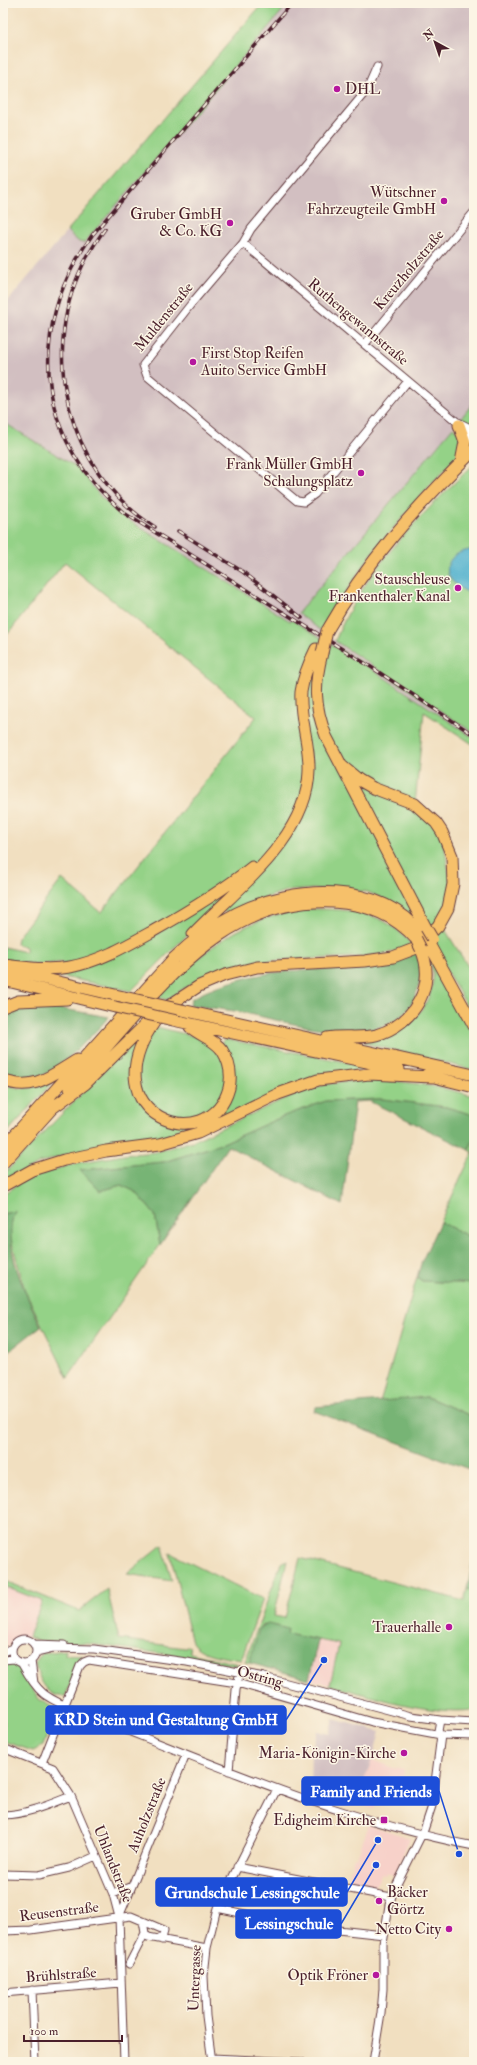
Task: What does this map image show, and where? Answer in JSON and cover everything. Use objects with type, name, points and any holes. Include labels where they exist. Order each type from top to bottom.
[{"type":"highway","points":[[457,423],[466,442],[461,463]]},
{"type":"highway","points":[[3,1148],[173,959],[194,933],[226,902],[279,845],[298,816],[308,787],[309,755],[303,720],[301,693],[308,666],[319,651],[327,631],[342,605],[367,567],[405,521],[474,450]]},
{"type":"highway","points":[[319,651],[316,705],[326,736],[342,766],[424,938],[474,1026]]},
{"type":"highway","points":[[51,1109],[85,1084],[142,1026],[168,1005],[205,983],[238,971],[274,965],[366,961],[393,957],[414,948],[438,926],[448,908],[454,884],[452,856],[442,832],[436,823],[415,804],[373,788],[359,780],[342,766]]},
{"type":"highway","points":[[3,965],[48,969],[68,967],[101,958],[155,930],[222,890],[279,845]]},
{"type":"highway","points":[[173,959],[199,937],[238,913],[266,902],[308,893],[343,894],[375,900],[389,906],[405,916],[424,938],[427,969],[424,991],[415,1010],[396,1026],[376,1034],[355,1038],[336,1036],[316,1039]]},
{"type":"highway","points":[[3,1163],[173,974],[214,938],[242,922],[280,907],[295,903],[340,902],[357,905],[388,915],[408,930],[424,938]]},
{"type":"highway","points":[[3,969],[124,998],[316,1039],[474,1075]]},
{"type":"highway","points":[[3,980],[74,998],[474,1087]]},
{"type":"highway","points":[[3,1007],[25,1000],[50,1001],[74,998]]},
{"type":"highway","points":[[168,1005],[145,1036],[140,1047],[136,1058],[136,1082],[139,1094],[152,1112],[169,1122],[189,1124],[199,1121],[218,1109],[227,1093],[230,1075],[226,1058],[221,1050],[208,1037],[195,1031],[186,1022]]},
{"type":"highway","points":[[3,1080],[22,1085],[42,1081],[85,1056]]},
{"type":"highway","points":[[3,1186],[32,1170],[64,1160],[99,1152],[160,1144],[185,1138],[278,1094],[318,1080],[369,1074],[432,1077]]},
{"type":"street","name":"Muldenstraße","points":[[377,67],[368,90],[251,228],[243,243],[146,358],[143,365],[147,376],[297,501],[304,502],[315,494],[408,381]]},
{"type":"street","name":"Kreuzholzstraße","points":[[365,344],[474,212]]},
{"type":"street","name":"Ruthengewannstraße","points":[[243,243],[365,344],[457,423],[474,440]]},
{"type":"street","name":"Ruthengewannstraße","points":[[457,423],[462,423],[474,430]]},
{"type":"street","points":[[3,1652],[12,1648],[16,1642],[21,1639],[27,1639],[34,1644],[36,1652],[31,1662],[34,1683]]},
{"type":"street","name":"Ostring","points":[[34,1644],[53,1643],[240,1671],[382,1710],[440,1720],[474,1722]]},
{"type":"street","points":[[12,1648],[14,1659]]},
{"type":"street","name":"Ostring","points":[[36,1652],[53,1648],[86,1649]]},
{"type":"street","points":[[3,1660],[14,1659],[22,1664],[30,1679],[45,1696],[65,1706],[229,1771],[365,1820],[422,1836],[474,1846]]},
{"type":"street","name":"Ostring","points":[[42,1763],[80,1666],[89,1660],[237,1684],[372,1722],[441,1735],[474,1736]]},
{"type":"street","points":[[22,1664],[31,1662]]},
{"type":"street","points":[[229,1771],[237,1684],[240,1671]]},
{"type":"street","points":[[373,2062],[383,1995],[384,1935],[391,1897],[422,1836],[432,1806],[441,1735],[438,1731],[440,1720]]},
{"type":"street","name":"Uhlandstraße","points":[[3,1748],[53,1768],[71,1796],[113,1894],[119,1918],[124,2062]]},
{"type":"street","name":"Auholzstraße","points":[[119,1918],[186,1754]]},
{"type":"street","name":"Untergasse","points":[[212,2060],[206,2016],[204,1976],[207,1948],[217,1908],[278,1789]]},
{"type":"street","points":[[3,1814],[17,1814],[40,1809],[71,1796]]},
{"type":"street","points":[[3,1874],[39,1875],[69,1868],[96,1856]]},
{"type":"street","points":[[237,1867],[391,1897]]},
{"type":"street","points":[[113,1894],[131,1888]]},
{"type":"street","points":[[217,1908],[301,1926],[384,1935]]},
{"type":"street","name":"Reusenstraße","points":[[3,1931],[31,1930],[132,1916],[164,1930],[162,1940]]},
{"type":"street","points":[[143,1921],[145,1933],[148,1937],[207,1948]]},
{"type":"street","points":[[129,1964],[145,1933]]},
{"type":"street","name":"Brühlstraße","points":[[3,1993],[121,1984]]},
{"type":"street","points":[[32,1990],[35,2062]]},
{"type":"street","points":[[212,2060],[302,2062]]},
{"type":"shaded area","points":[[289,3],[474,3],[474,402],[298,613],[346,649],[474,733],[474,738],[370,668],[292,620],[291,622],[122,516],[101,497],[78,468],[3,422],[3,307],[67,231],[79,242],[84,243]]},
{"type":"shaded area","points":[[3,1586],[43,1601],[29,1637],[20,1637],[9,1646],[3,1648]]},
{"type":"shaded area","points":[[318,1640],[339,1644],[330,1685],[309,1679]]},
{"type":"shaded area","points":[[333,1719],[380,1732],[372,1760],[358,1795],[332,1787],[329,1795],[325,1794],[324,1796],[310,1791],[311,1751],[317,1731],[329,1734]]},
{"type":"shaded area","points":[[372,1760],[393,1768],[404,1770],[401,1796],[382,1789],[374,1809],[355,1802]]},
{"type":"shaded area","points":[[369,1825],[410,1838],[394,1876],[387,1872],[385,1875],[382,1874],[372,1891],[347,1886],[354,1856],[357,1857]]},
{"type":"green space","points":[[263,3],[289,3],[84,243],[79,242],[67,231]]},
{"type":"green space","points":[[474,402],[474,427],[461,418]]},
{"type":"green space","points":[[3,422],[78,468],[101,497],[122,516],[290,621],[292,620],[370,668],[474,738],[474,745],[424,712],[415,804],[442,832],[452,892],[444,928],[474,976],[474,1018],[417,920],[400,906],[368,892],[329,888],[286,891],[255,901],[226,913],[217,905],[131,991],[59,976],[63,962],[33,964],[3,959],[3,947],[26,952],[26,947],[16,944],[17,938],[62,879],[101,913],[256,717],[65,562],[3,640]]},
{"type":"green space","points":[[453,427],[460,433],[459,455],[431,484],[373,552],[320,630],[298,613]]},
{"type":"green space","points":[[474,464],[474,549],[463,552],[452,560],[448,569],[448,575],[462,589],[469,591],[474,590],[474,733],[335,641],[347,615],[361,591],[395,545]]},
{"type":"green space","points":[[310,909],[352,911],[366,914],[390,925],[411,945],[392,952],[371,956],[285,960],[244,965],[206,977],[167,1000],[157,997],[191,964],[225,938],[263,919],[285,913]]},
{"type":"green space","points":[[416,952],[420,965],[421,976],[414,999],[401,1016],[383,1026],[361,1030],[337,1030],[311,1027],[238,1012],[190,1005],[191,999],[204,992],[246,978],[288,971],[375,966],[389,963]]},
{"type":"green space","points":[[430,957],[453,1003],[474,1035],[474,1070],[365,1043],[365,1041],[400,1029],[407,1025],[419,1012],[428,997],[433,981]]},
{"type":"green space","points":[[26,1005],[40,1005],[109,1017],[66,1060],[38,1078],[25,1081],[9,1077],[3,1072],[3,1014],[12,1008]]},
{"type":"green space","points":[[157,1027],[197,1037],[217,1050],[224,1039],[367,1066],[366,1070],[342,1072],[194,1131],[164,1140],[71,1153],[40,1163],[3,1182],[3,1175],[136,1037]]},
{"type":"green space","points":[[365,1080],[420,1084],[474,1096],[474,1115],[446,1107],[382,1099],[326,1101],[284,1116],[221,1144],[164,1162],[81,1170],[100,1191],[121,1185],[136,1192],[155,1215],[160,1245],[68,1378],[25,1291],[10,1235],[11,1221],[15,1211],[3,1214],[3,1194],[21,1182],[77,1163],[124,1155],[156,1152],[193,1141],[297,1093],[327,1084]]},
{"type":"green space","points":[[48,1082],[51,1084],[3,1137],[3,1084],[21,1088],[31,1088]]},
{"type":"green space","points":[[382,1099],[446,1107],[474,1115],[474,1137],[469,1150],[369,1101],[355,1102],[342,1205],[228,1146],[160,1245],[155,1215],[136,1192],[121,1185],[100,1191],[80,1170],[164,1162],[221,1144],[284,1116],[326,1101]]},
{"type":"green space","points":[[474,1137],[474,1239],[440,1222],[473,1152],[469,1150]]},
{"type":"green space","points":[[15,1211],[11,1224],[13,1254],[22,1285],[41,1326],[3,1356],[3,1214]]},
{"type":"green space","points":[[440,1222],[474,1239],[474,1284],[422,1281],[417,1277],[422,1261]]},
{"type":"green space","points":[[417,1277],[422,1281],[474,1284],[474,1417],[427,1397],[380,1403]]},
{"type":"green space","points":[[427,1397],[474,1417],[474,1471],[314,1411],[315,1407]]},
{"type":"green space","points":[[162,1545],[172,1581],[127,1574]]},
{"type":"green space","points":[[170,1553],[263,1599],[241,1660],[221,1657],[208,1653],[196,1647],[192,1642]]},
{"type":"green space","points":[[474,1554],[474,1591],[467,1589]]},
{"type":"green space","points":[[300,1558],[464,1601],[467,1589],[474,1591],[474,1710],[438,1710],[401,1704],[330,1685],[339,1644],[287,1634],[288,1629],[264,1625],[261,1627],[249,1663],[245,1662],[281,1563],[287,1561],[274,1616],[285,1618]]},
{"type":"green space","points":[[3,1580],[79,1611],[107,1589],[119,1639],[185,1648],[189,1646],[190,1653],[238,1664],[235,1666],[138,1650],[80,1643],[40,1641],[34,1639],[29,1637],[42,1601],[3,1586]]},
{"type":"green space","points":[[268,1624],[288,1629],[287,1634],[318,1640],[309,1679],[249,1663],[259,1629]]},
{"type":"green space","points":[[66,1650],[65,1655],[83,1656],[83,1659],[65,1696],[59,1696],[49,1691],[41,1681],[35,1663],[42,1653]]},
{"type":"green space","points":[[11,1661],[24,1670],[23,1675],[39,1699],[56,1710],[43,1746],[33,1751],[3,1741],[3,1662]]},
{"type":"water","points":[[474,549],[474,590],[468,592],[456,585],[451,580],[447,569],[452,558],[461,552]]},
{"type":"railway","points":[[292,3],[93,234],[76,261],[63,289],[54,319],[49,348],[49,379],[55,408],[65,438],[81,466],[101,491],[124,513],[371,667],[474,735]]},
{"type":"railway","points":[[105,229],[87,257],[72,292],[64,330],[63,368],[68,405],[81,441],[99,474],[124,503],[155,527]]},
{"type":"railway","points":[[178,531],[243,572],[302,618]]},
{"type":"place","name":"DHL","points":[[337,89]]},
{"type":"place","name":"Wütschner Fahrzeugteile GmbH","points":[[444,201]]},
{"type":"place","name":"Gruber GmbH & Co. KG","points":[[230,223]]},
{"type":"place","name":"First Stop Reifen Auito Service GmbH","points":[[193,362]]},
{"type":"place","name":"Frank Müller GmbH Schalungsplatz","points":[[361,473]]},
{"type":"place","name":"Stauschleuse Frankenthaler Kanal","points":[[458,588]]},
{"type":"place","name":"Trauerhalle","points":[[449,1627]]},
{"type":"place","name":"KRD Stein und Gestaltung GmbH","points":[[324,1660]]},
{"type":"place","name":"Maria-Königin-Kirche","points":[[404,1753]]},
{"type":"place","name":"Edigheim Kirche","points":[[384,1820]]},
{"type":"place","name":"Grundschule Lessingschule","points":[[378,1840]]},
{"type":"place","name":"Family and Friends","points":[[459,1854]]},
{"type":"place","name":"Lessingschule","points":[[376,1865]]},
{"type":"place","name":"Bäcker Görtz","points":[[379,1901]]},
{"type":"place","name":"Netto City","points":[[449,1929]]},
{"type":"place","name":"Optik Fröner","points":[[376,1975]]}]
